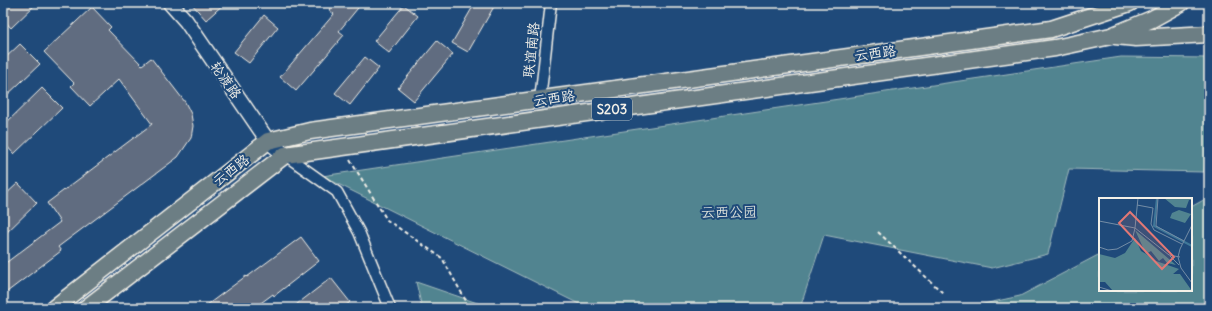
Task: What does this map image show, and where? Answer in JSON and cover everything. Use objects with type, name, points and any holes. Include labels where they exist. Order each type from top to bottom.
[{"type":"main road","name":"轮渡路","points":[[170,3],[186,21],[268,141],[285,155]]},
{"type":"main road","name":"云西路","points":[[54,308],[268,141],[310,131],[1051,29],[1104,8],[1130,3]]},
{"type":"main road","name":"云西路","points":[[86,308],[285,155],[1055,48],[1111,36],[1152,19],[1181,3]]},
{"type":"main road","name":"云西路","points":[[1111,36],[1136,38],[1209,34]]},
{"type":"street","name":"联谊南路","points":[[540,100],[550,3]]},
{"type":"street","points":[[285,155],[337,192],[360,232],[390,308]]},
{"type":"path","points":[[342,147],[387,220],[442,258],[470,308]]},
{"type":"path","points":[[878,232],[943,293]]},
{"type":"green space","name":"云西公园","points":[[1121,57],[1209,58],[1209,151],[1204,172],[1069,169],[1048,254],[992,268],[824,235],[800,308],[587,308],[322,176]]},
{"type":"green space","points":[[1209,197],[1209,308],[965,308],[1020,296],[1099,255],[1099,291],[1192,291],[1192,206]]},
{"type":"green space","points":[[416,282],[492,308],[422,308]]},
{"type":"building","points":[[3,3],[37,3],[11,28],[3,19]]},
{"type":"building","points":[[191,3],[225,3],[206,20]]},
{"type":"building","points":[[335,3],[362,3],[339,31],[344,35],[296,91],[280,77],[334,14],[329,10]]},
{"type":"building","points":[[475,3],[496,3],[468,52],[452,43]]},
{"type":"building","points":[[404,5],[418,16],[389,53],[374,41]]},
{"type":"building","points":[[92,7],[111,27],[108,30],[142,65],[151,58],[185,102],[191,114],[193,126],[191,138],[178,157],[58,247],[61,251],[3,295],[3,265],[60,222],[47,203],[152,124],[119,79],[90,106],[71,86],[74,83],[44,52]]},
{"type":"building","points":[[264,15],[278,27],[249,63],[234,52]]},
{"type":"building","points":[[437,41],[453,54],[414,101],[398,88]]},
{"type":"building","points":[[20,44],[40,64],[3,99],[3,60]]},
{"type":"building","points":[[365,57],[379,68],[350,105],[335,93]]},
{"type":"building","points":[[42,88],[62,108],[14,154],[3,142],[3,126]]},
{"type":"building","points":[[18,183],[37,203],[3,236],[3,197]]},
{"type":"building","points":[[301,237],[319,261],[274,296],[273,294],[254,308],[203,308],[246,276],[247,277]]},
{"type":"building","points":[[331,278],[350,302],[343,308],[292,308]]}]
